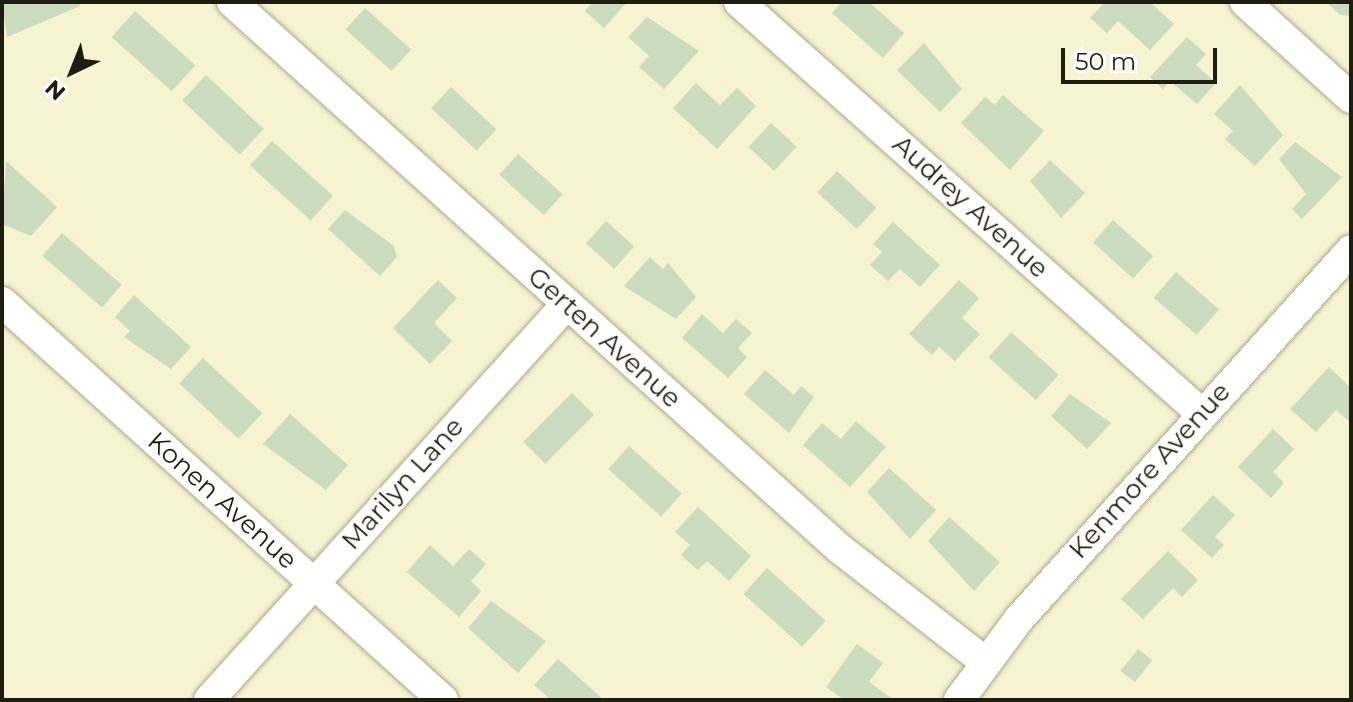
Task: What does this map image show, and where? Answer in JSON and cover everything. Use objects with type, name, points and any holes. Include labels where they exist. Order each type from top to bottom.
[{"type":"street","name":"Gerten Avenue","points":[[232,2],[840,549],[985,662]]},
{"type":"street","name":"Audrey Avenue","points":[[739,2],[1201,413]]},
{"type":"street","points":[[1245,2],[1351,98]]},
{"type":"street","name":"Kenmore Avenue","points":[[959,700],[985,662],[1201,413],[1351,250]]},
{"type":"street","name":"Konen Avenue","points":[[2,302],[443,700]]},
{"type":"street","name":"Marilyn Lane","points":[[209,700],[566,305]]},
{"type":"building","points":[[2,2],[79,2],[80,6],[7,37]]},
{"type":"building","points":[[593,2],[627,2],[604,28],[585,11]]},
{"type":"building","points":[[842,2],[869,2],[904,33],[883,58],[832,13]]},
{"type":"building","points":[[1105,2],[1150,2],[1174,24],[1150,50],[1118,21],[1107,33],[1090,18]]},
{"type":"building","points":[[1326,2],[1351,2],[1351,16],[1340,15]]},
{"type":"building","points":[[365,8],[411,49],[392,71],[346,30]]},
{"type":"building","points":[[135,11],[195,65],[172,91],[112,37]]},
{"type":"building","points":[[647,17],[699,51],[664,89],[639,67],[649,56],[628,37]]},
{"type":"building","points":[[1187,37],[1206,54],[1196,65],[1216,83],[1197,104],[1170,81],[1163,89],[1150,77]]},
{"type":"building","points":[[924,43],[962,89],[940,112],[897,70]]},
{"type":"building","points":[[206,75],[264,129],[240,154],[182,101]]},
{"type":"building","points":[[696,83],[720,105],[737,88],[756,106],[717,149],[673,108]]},
{"type":"building","points":[[1240,85],[1283,135],[1255,166],[1225,139],[1233,131],[1214,114]]},
{"type":"building","points":[[451,87],[496,129],[477,150],[431,108]]},
{"type":"building","points":[[1003,95],[1044,131],[1010,170],[961,123],[985,97],[995,105]]},
{"type":"building","points":[[771,123],[797,147],[774,171],[748,147]]},
{"type":"building","points":[[272,141],[333,196],[311,220],[250,166]]},
{"type":"building","points":[[1295,142],[1342,177],[1302,219],[1292,209],[1306,194],[1279,159]]},
{"type":"building","points":[[518,154],[563,194],[544,215],[499,175]]},
{"type":"building","points":[[1050,160],[1085,193],[1061,218],[1030,181]]},
{"type":"building","points":[[6,161],[57,207],[31,236],[2,224]]},
{"type":"building","points":[[837,171],[876,208],[857,229],[817,192]]},
{"type":"building","points":[[345,210],[394,246],[397,257],[380,276],[328,229]]},
{"type":"building","points":[[1113,220],[1153,256],[1133,278],[1093,242]]},
{"type":"building","points":[[606,221],[634,246],[614,269],[586,243]]},
{"type":"building","points":[[893,222],[940,265],[920,287],[900,269],[888,281],[870,265],[882,252],[873,244]]},
{"type":"building","points":[[62,233],[122,285],[102,307],[42,256]]},
{"type":"building","points":[[650,257],[663,269],[668,263],[696,297],[676,319],[624,286]]},
{"type":"building","points":[[1176,272],[1219,309],[1197,335],[1154,298]]},
{"type":"building","points":[[438,280],[457,298],[434,323],[452,341],[430,364],[393,328]]},
{"type":"building","points":[[959,280],[979,298],[962,318],[980,334],[955,361],[939,347],[932,355],[909,334]]},
{"type":"building","points":[[134,295],[191,347],[171,369],[124,337],[130,331],[115,317]]},
{"type":"building","points":[[702,314],[723,333],[736,319],[752,333],[738,348],[747,357],[728,378],[682,338]]},
{"type":"building","points":[[1011,332],[1059,375],[1036,400],[988,357]]},
{"type":"building","points":[[203,358],[262,413],[238,439],[179,384]]},
{"type":"building","points":[[1329,367],[1351,388],[1351,423],[1336,410],[1316,432],[1290,409]]},
{"type":"building","points":[[765,370],[794,395],[801,386],[814,397],[789,433],[744,394]]},
{"type":"building","points":[[572,393],[594,415],[545,464],[523,442]]},
{"type":"building","points":[[1070,394],[1111,423],[1087,449],[1051,416]]},
{"type":"building","points":[[290,414],[348,465],[326,490],[263,444]]},
{"type":"building","points":[[856,421],[886,447],[850,487],[803,445],[822,423],[841,439]]},
{"type":"building","points":[[1273,429],[1294,449],[1273,472],[1284,483],[1271,498],[1238,467]]},
{"type":"building","points":[[629,446],[682,494],[661,517],[608,469]]},
{"type":"building","points":[[889,468],[936,510],[910,539],[867,492]]},
{"type":"building","points":[[1213,495],[1235,515],[1215,537],[1224,545],[1212,558],[1181,530]]},
{"type":"building","points":[[698,507],[751,556],[729,581],[707,561],[698,570],[681,555],[690,545],[675,532]]},
{"type":"building","points":[[949,517],[1000,562],[974,591],[928,541]]},
{"type":"building","points":[[430,545],[453,566],[469,549],[486,564],[471,581],[481,591],[459,617],[407,572]]},
{"type":"building","points":[[1168,551],[1198,580],[1182,597],[1173,588],[1143,619],[1121,599]]},
{"type":"building","points":[[767,568],[826,621],[802,647],[744,594]]},
{"type":"building","points":[[491,601],[546,641],[518,673],[468,628]]},
{"type":"building","points":[[857,644],[883,663],[869,682],[894,700],[844,700],[826,687]]},
{"type":"building","points":[[1138,649],[1152,660],[1135,682],[1121,671]]},
{"type":"building","points":[[558,659],[604,700],[551,700],[534,685]]}]
